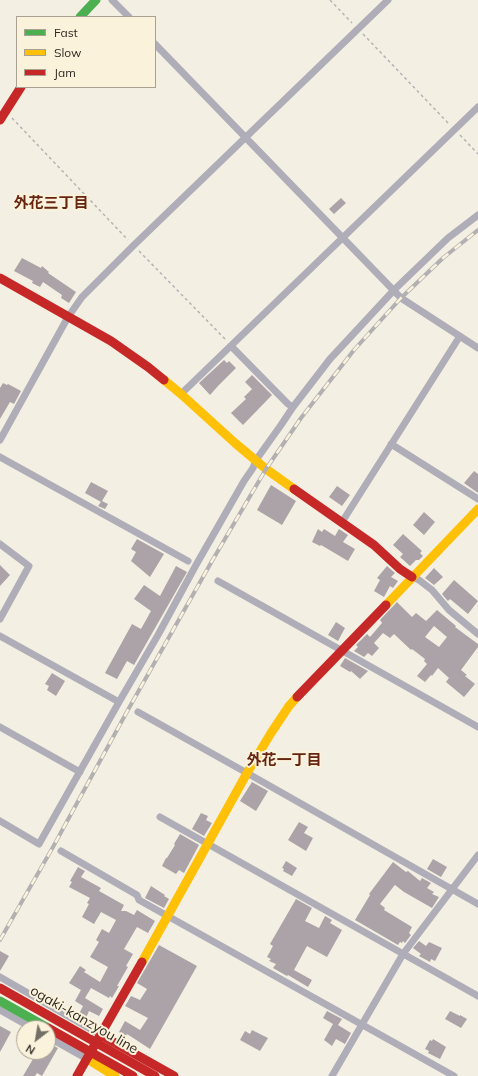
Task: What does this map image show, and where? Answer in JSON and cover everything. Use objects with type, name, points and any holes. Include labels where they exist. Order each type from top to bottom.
[{"type":"street","points":[[81,16],[96,0]]},
{"type":"street","points":[[112,0],[128,16]]},
{"type":"street","points":[[0,440],[68,317],[82,297],[245,137],[388,0]]},
{"type":"street","points":[[156,45],[401,298],[478,348]]},
{"type":"street","points":[[0,120],[3,108],[20,88]]},
{"type":"street","points":[[181,394],[342,237],[478,108]]},
{"type":"street","points":[[0,822],[39,844],[236,494],[253,468],[256,460],[293,407],[330,359],[394,290],[448,238],[478,214]]},
{"type":"street","points":[[0,278],[111,341],[148,366],[235,444],[278,477],[374,545],[400,569],[412,577],[420,580],[432,590],[449,610],[478,634]]},
{"type":"street","points":[[342,522],[460,336]]},
{"type":"street","points":[[231,346],[288,404],[293,407]]},
{"type":"street","points":[[392,444],[478,499]]},
{"type":"street","points":[[0,457],[188,561]]},
{"type":"street","points":[[77,1076],[271,732],[290,706],[478,509]]},
{"type":"street","points":[[0,544],[29,566],[0,619]]},
{"type":"street","points":[[218,581],[478,727]]},
{"type":"street","points":[[0,636],[119,702]]},
{"type":"street","points":[[138,712],[478,904]]},
{"type":"street","points":[[0,727],[80,772]]},
{"type":"street","points":[[160,817],[478,996]]},
{"type":"street","points":[[60,851],[138,895],[140,900],[454,1076]]},
{"type":"street","points":[[332,1076],[403,954],[478,855]]},
{"type":"street","points":[[0,977],[174,1076]]},
{"type":"street","name":"ogaki-kanzyou line","points":[[0,988],[155,1076]]},
{"type":"street","name":"ogaki-kanzyou line","points":[[0,1001],[34,1020]]},
{"type":"street","points":[[0,1010],[18,1020]]},
{"type":"street","name":"ogaki-kanzyou line","points":[[56,1033],[133,1076]]},
{"type":"street","points":[[56,1042],[115,1076]]},
{"type":"path","points":[[330,0],[478,154]]},
{"type":"path","points":[[3,108],[231,346]]},
{"type":"building","points":[[341,198],[346,203],[334,214],[329,209]]},
{"type":"building","points":[[22,258],[41,268],[42,266],[49,272],[48,273],[76,292],[69,303],[61,298],[62,295],[43,282],[40,287],[32,283],[33,281],[14,271]]},
{"type":"building","points":[[224,360],[227,363],[229,361],[236,368],[210,395],[199,383]]},
{"type":"building","points":[[252,375],[272,395],[243,425],[231,413],[246,399],[244,397],[252,389],[245,382]]},
{"type":"building","points":[[3,383],[21,391],[14,404],[10,402],[0,419],[0,388]]},
{"type":"building","points":[[474,471],[478,474],[478,493],[464,483]]},
{"type":"building","points":[[91,482],[108,491],[102,501],[108,504],[105,509],[98,506],[101,502],[85,493]]},
{"type":"building","points":[[271,485],[296,501],[282,525],[257,510]]},
{"type":"building","points":[[337,486],[350,495],[342,506],[329,497]]},
{"type":"building","points":[[424,512],[435,522],[424,535],[413,525]]},
{"type":"building","points":[[318,529],[322,532],[324,529],[335,536],[339,529],[348,535],[343,542],[355,549],[348,561],[321,545],[320,546],[312,542]]},
{"type":"building","points":[[403,534],[422,551],[420,553],[423,556],[410,566],[400,557],[403,554],[393,545]]},
{"type":"building","points":[[137,539],[164,554],[150,577],[131,561],[136,552],[131,549]]},
{"type":"building","points":[[0,565],[10,575],[0,586]]},
{"type":"building","points":[[176,566],[187,572],[134,665],[127,661],[117,679],[105,673],[132,624],[141,629],[151,611],[134,599],[144,585],[160,596]]},
{"type":"building","points":[[387,566],[395,573],[391,577],[398,581],[393,588],[390,586],[384,597],[374,591],[380,580],[377,578]]},
{"type":"building","points":[[434,568],[443,577],[434,585],[425,578]]},
{"type":"building","points":[[454,580],[478,601],[468,614],[450,599],[448,601],[442,594]]},
{"type":"building","points":[[397,602],[412,617],[416,613],[426,621],[437,610],[456,626],[455,627],[478,644],[478,647],[461,670],[467,675],[465,676],[475,684],[464,697],[446,682],[449,678],[438,668],[425,682],[417,676],[427,664],[424,661],[425,659],[412,649],[411,650],[394,634],[390,638],[383,633],[374,643],[379,648],[372,656],[368,653],[364,657],[354,651],[358,647],[356,645],[367,634],[370,637],[382,623],[380,620]],"holes":[[[434,626],[447,637],[439,647],[425,637]]]},
{"type":"building","points":[[336,622],[345,628],[338,641],[328,635]]},
{"type":"building","points":[[345,658],[368,671],[360,679],[351,671],[350,672],[340,666]]},
{"type":"building","points":[[52,673],[65,681],[56,696],[47,690],[49,686],[45,684]]},
{"type":"building","points":[[252,782],[268,791],[256,811],[240,801]]},
{"type":"building","points":[[201,813],[208,816],[206,820],[212,823],[204,836],[192,829]]},
{"type":"building","points":[[299,822],[308,827],[304,833],[313,838],[306,851],[288,840]]},
{"type":"building","points":[[180,834],[199,845],[184,873],[179,870],[176,874],[162,866]]},
{"type":"building","points":[[433,859],[447,867],[441,877],[427,869]]},
{"type":"building","points":[[286,861],[297,868],[292,876],[283,871],[284,869],[282,868]]},
{"type":"building","points":[[393,862],[406,872],[408,871],[420,881],[422,878],[431,883],[427,888],[434,892],[432,894],[439,897],[432,908],[395,885],[394,886],[380,904],[385,908],[384,910],[412,927],[409,933],[411,935],[405,943],[403,941],[398,945],[355,920],[370,895],[369,894]]},
{"type":"building","points":[[78,867],[85,871],[81,877],[101,888],[99,891],[124,905],[121,911],[126,911],[134,915],[137,910],[155,921],[148,933],[137,927],[124,949],[133,954],[112,998],[110,996],[109,998],[91,988],[85,998],[103,1009],[99,1016],[89,1011],[86,1018],[79,1014],[83,1006],[75,1001],[81,990],[69,983],[80,966],[86,970],[84,972],[100,982],[108,967],[90,957],[99,942],[96,940],[102,929],[109,933],[116,920],[101,912],[94,924],[82,917],[89,904],[87,903],[90,898],[69,887],[72,882],[70,881]]},
{"type":"building","points":[[151,886],[169,899],[164,908],[145,898]]},
{"type":"building","points":[[296,899],[312,908],[305,921],[319,928],[325,916],[332,920],[330,923],[342,930],[327,957],[307,946],[294,970],[312,980],[308,987],[273,968],[276,964],[269,961],[271,959],[267,957],[273,946],[270,944]]},
{"type":"building","points":[[419,941],[426,946],[429,942],[442,948],[435,961],[431,959],[430,962],[419,956],[421,954],[413,948]]},
{"type":"building","points":[[159,945],[197,966],[150,1049],[127,1034],[126,1036],[119,1032],[125,1021],[140,1030],[148,1018],[125,1006],[131,996],[140,1000],[147,989],[137,983]]},
{"type":"building","points":[[0,951],[9,956],[0,971]]},
{"type":"building","points":[[327,1011],[342,1019],[338,1025],[351,1033],[345,1044],[336,1039],[332,1046],[324,1040],[333,1024],[323,1018]]},
{"type":"building","points":[[450,1011],[467,1019],[461,1028],[445,1019]]},
{"type":"building","points":[[0,1026],[11,1032],[0,1052]]},
{"type":"building","points":[[252,1030],[268,1038],[260,1051],[240,1040],[245,1031],[250,1034]]},
{"type":"building","points":[[433,1039],[446,1047],[440,1059],[428,1053],[429,1051],[425,1049],[430,1040],[432,1041]]},
{"type":"building","points":[[32,1060],[51,1060],[42,1076],[37,1073],[35,1076],[23,1076]]},
{"type":"railway","points":[[0,940],[212,561],[266,469],[301,418],[354,350],[401,298],[443,258],[478,230]]},
{"type":"traffic: fast","points":[[81,16],[96,0]]},
{"type":"traffic: fast","points":[[0,1001],[34,1020]]},
{"type":"traffic: slow","points":[[164,380],[266,469],[294,489]]},
{"type":"traffic: slow","points":[[386,605],[478,509]]},
{"type":"traffic: slow","points":[[142,962],[247,773],[271,733],[289,706],[297,697]]},
{"type":"traffic: slow","points":[[87,1059],[115,1076]]},
{"type":"traffic: jam","points":[[0,120],[20,88]]},
{"type":"traffic: jam","points":[[0,278],[111,341],[164,380]]},
{"type":"traffic: jam","points":[[294,489],[374,545],[400,569],[412,577]]},
{"type":"traffic: jam","points":[[297,697],[386,605]]},
{"type":"traffic: jam","points":[[77,1076],[142,962]]},
{"type":"traffic: jam","points":[[0,988],[155,1076]]},
{"type":"traffic: jam","points":[[56,1033],[133,1076]]},
{"type":"traffic: jam","points":[[101,1035],[174,1076]]},
{"type":"district","name":"外花三丁目","points":[[51,203]]},
{"type":"district","name":"外花一丁目","points":[[284,760]]}]
